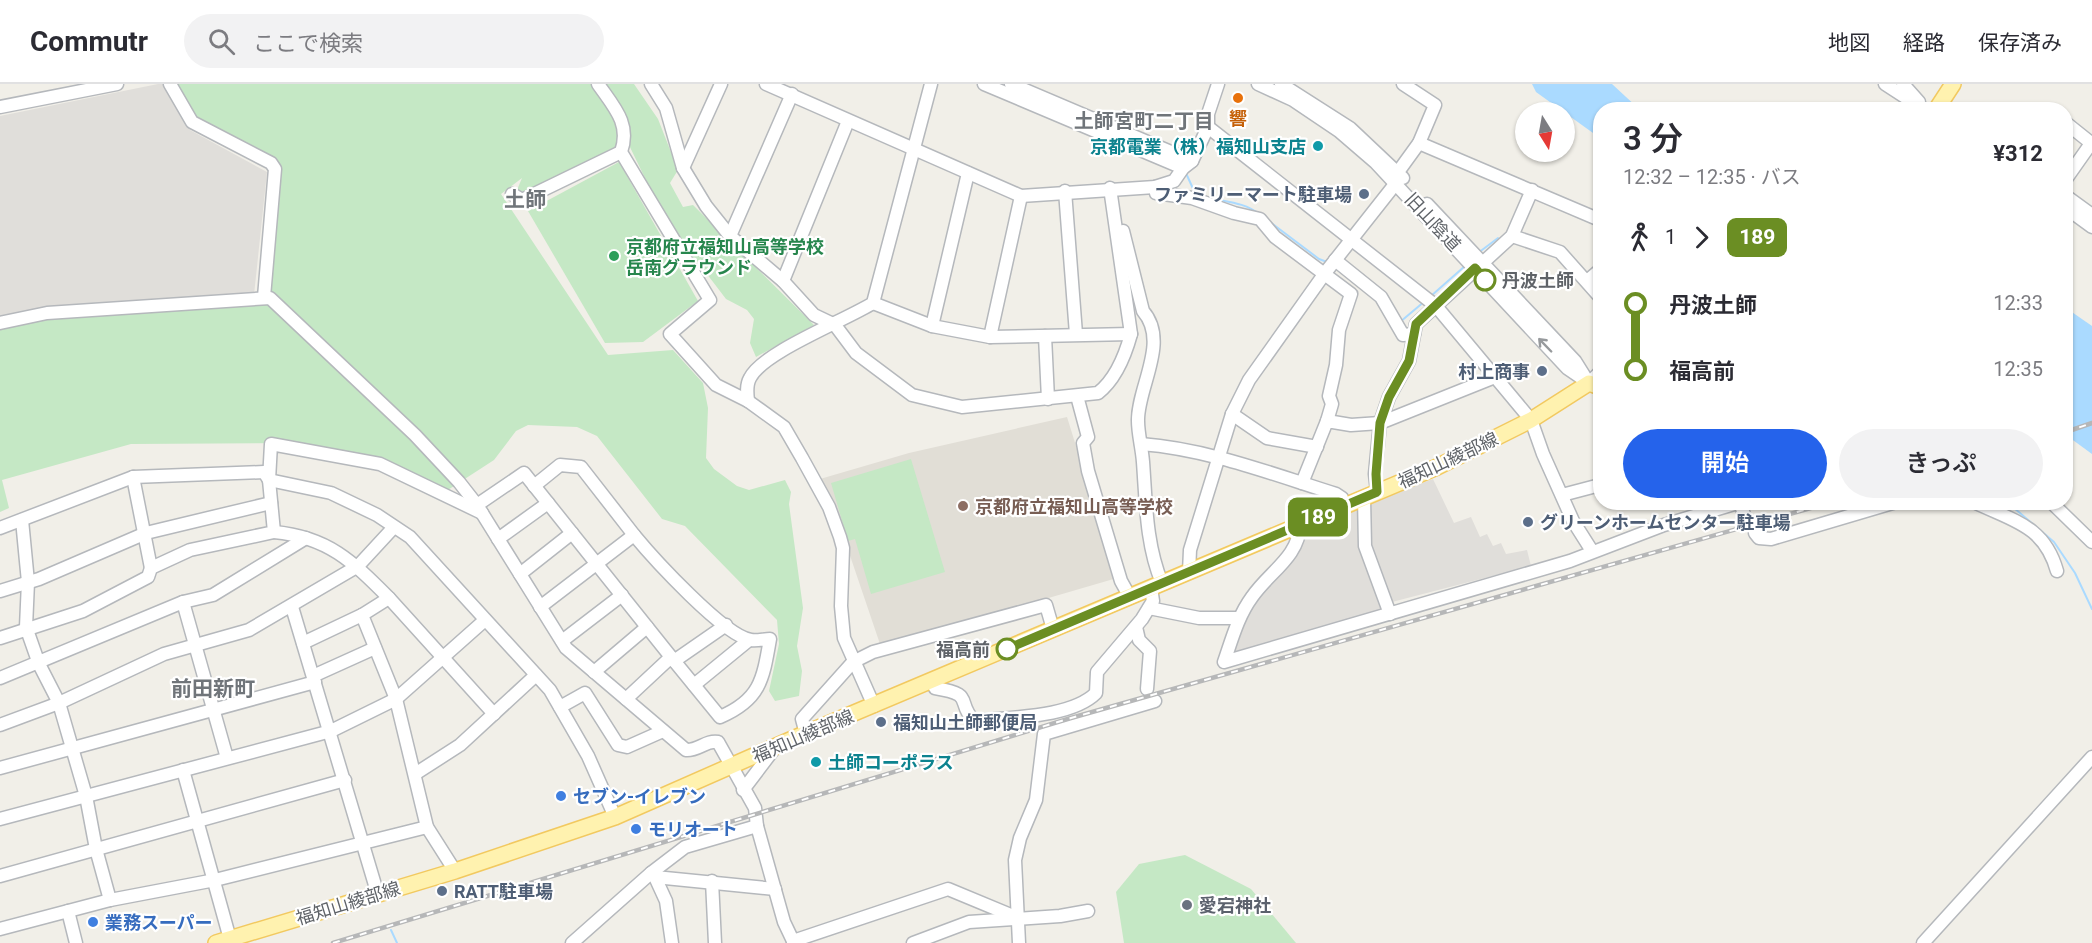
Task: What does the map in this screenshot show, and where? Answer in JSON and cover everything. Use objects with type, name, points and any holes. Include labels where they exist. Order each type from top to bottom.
[{"type":"main road","points":[[1941,102],[1953,84]]},
{"type":"main road","name":"福知山綾部線","points":[[223,941],[455,871],[615,817],[1437,467],[1531,420],[1593,383]]},
{"type":"street","points":[[0,107],[117,84]]},
{"type":"street","points":[[170,84],[192,122],[271,163],[275,169],[264,297]]},
{"type":"street","points":[[512,194],[522,200],[621,152],[626,137],[622,122],[598,84]]},
{"type":"street","points":[[651,84],[666,108],[683,168],[706,206],[730,236],[783,281],[814,315],[835,325],[856,353],[912,395],[924,400],[962,407],[1098,393],[1109,384],[1127,350],[1131,334],[1110,188]]},
{"type":"street","points":[[683,168],[721,84]]},
{"type":"street","points":[[766,84],[848,121],[916,147],[1021,196],[1065,191],[1155,187],[1174,181],[1187,165],[1208,127],[1208,114],[1218,84]]},
{"type":"street","points":[[748,401],[747,387],[750,378],[759,366],[773,354],[835,325],[873,303],[931,84]]},
{"type":"street","points":[[984,84],[1187,165]]},
{"type":"street","points":[[1011,84],[1187,165]]},
{"type":"street","name":"旧山陰道","points":[[1258,84],[1293,100],[1339,131],[1397,178]]},
{"type":"street","points":[[1281,84],[1350,128],[1479,265],[1593,377]]},
{"type":"street","points":[[1189,572],[1190,550],[1218,457],[1232,414],[1249,380],[1325,273],[1397,178],[1419,142],[1436,105],[1403,84]]},
{"type":"street","points":[[1885,84],[1913,102]]},
{"type":"street","points":[[1903,84],[1919,102]]},
{"type":"street","points":[[730,236],[792,94]]},
{"type":"street","points":[[783,281],[848,121]]},
{"type":"street","points":[[1208,127],[1436,306],[1531,420],[1543,454],[1573,521],[1592,551]]},
{"type":"street","points":[[2073,128],[2092,142],[2073,169]]},
{"type":"street","points":[[1419,142],[1593,217]]},
{"type":"street","points":[[621,152],[710,300],[670,334],[716,385],[748,401],[784,427],[830,507],[843,548],[844,638],[874,706]]},
{"type":"street","points":[[932,326],[968,173]]},
{"type":"street","points":[[1155,187],[1156,193],[1192,198],[1233,213],[1260,219],[1275,237],[1351,294],[1339,330],[1336,365],[1329,396],[1332,404],[1302,483]]},
{"type":"street","points":[[1390,614],[1365,546],[1376,474],[1380,423],[1389,397],[1409,361],[1416,324],[1512,236],[1532,190]]},
{"type":"street","points":[[1065,191],[1076,334]]},
{"type":"street","points":[[990,338],[1021,196]]},
{"type":"street","points":[[2073,201],[2092,215]]},
{"type":"street","points":[[2073,213],[2092,226]]},
{"type":"street","points":[[932,681],[935,688],[956,692],[962,696],[974,721],[1072,708],[1087,702],[1096,693],[1097,672],[1136,627],[1153,601],[1156,586],[1138,419],[1150,372],[1153,340],[1150,319],[1143,311],[1121,223],[1114,218]]},
{"type":"street","points":[[1512,236],[1560,252],[1593,288]]},
{"type":"street","points":[[1335,260],[1381,297],[1403,335],[1414,334]]},
{"type":"street","points":[[1587,281],[1593,276]]},
{"type":"street","points":[[0,323],[47,313],[270,298],[415,435],[480,509],[562,641],[594,672],[686,750],[711,741],[718,742],[755,808],[757,825],[784,922],[794,942],[948,889],[1018,918]]},
{"type":"street","points":[[873,303],[932,326],[990,338],[1131,334]]},
{"type":"street","points":[[1045,336],[1048,399]]},
{"type":"street","points":[[1327,421],[1351,425],[1380,423],[1495,377]]},
{"type":"street","points":[[1077,396],[1088,437],[1083,443],[1088,471],[1121,581],[1126,590]]},
{"type":"street","points":[[1232,414],[1267,438],[1317,447]]},
{"type":"street","points":[[273,532],[269,480],[271,444],[380,464],[480,509]]},
{"type":"street","points":[[1141,444],[1191,450],[1218,457],[1335,494],[1342,498],[1345,506]]},
{"type":"street","points":[[480,509],[524,473],[534,486],[622,595],[647,627],[720,717],[736,710],[753,697],[761,678],[770,639],[749,640],[726,626],[656,561],[581,467],[560,465],[534,486]]},
{"type":"street","points":[[0,528],[133,477],[264,472],[269,480],[331,493],[377,515],[410,537],[536,675],[560,707],[588,756],[615,817]]},
{"type":"street","points":[[0,638],[26,627],[59,620],[83,611],[148,577],[151,568],[146,533],[133,477]]},
{"type":"street","points":[[1562,495],[1593,487]]},
{"type":"street","points":[[0,591],[28,582],[146,533],[271,503]]},
{"type":"street","points":[[498,539],[548,503]]},
{"type":"street","points":[[1300,525],[1300,537],[1290,556],[1251,597],[1239,618],[1224,662],[1570,561],[1592,551],[1718,510]]},
{"type":"street","points":[[1742,510],[1745,518]]},
{"type":"street","points":[[1755,533],[1759,538],[1771,539],[1869,510]]},
{"type":"street","points":[[1991,510],[2037,532],[2052,553],[2057,571]]},
{"type":"street","points":[[2060,510],[2092,542]]},
{"type":"street","points":[[22,520],[28,582],[26,627],[39,663],[59,703],[86,796],[96,849],[110,900]]},
{"type":"street","points":[[0,725],[59,703],[164,654],[249,630],[292,607],[358,566],[394,527]]},
{"type":"street","points":[[151,568],[190,550],[273,532],[306,538],[340,552],[358,566],[494,714]]},
{"type":"street","points":[[520,574],[572,533]]},
{"type":"street","points":[[540,607],[634,535]]},
{"type":"street","points":[[0,678],[183,602],[213,595],[306,538]]},
{"type":"street","points":[[562,641],[622,595]]},
{"type":"street","points":[[303,643],[363,615],[388,598]]},
{"type":"street","points":[[183,602],[227,758]]},
{"type":"street","points":[[806,734],[802,719],[853,662],[873,652],[1046,605],[1053,630]]},
{"type":"street","points":[[292,607],[331,731],[378,895]]},
{"type":"street","points":[[1149,608],[1199,618],[1239,618]]},
{"type":"street","points":[[363,615],[396,699],[427,827],[455,871]]},
{"type":"street","points":[[0,819],[331,731],[396,699],[485,620]]},
{"type":"street","points":[[626,699],[673,659],[726,626]]},
{"type":"street","points":[[594,672],[647,627]]},
{"type":"street","points":[[1136,627],[1139,640],[1150,651],[1147,689]]},
{"type":"street","points":[[694,685],[749,640]]},
{"type":"street","points":[[0,768],[314,679],[375,648]]},
{"type":"street","points":[[416,774],[460,744],[536,675]]},
{"type":"street","points":[[560,707],[585,693],[618,745],[627,747],[663,731]]},
{"type":"street","points":[[1019,943],[1015,860],[1020,838],[1036,800],[1044,734],[1155,700]]},
{"type":"street","points":[[743,790],[774,749]]},
{"type":"street","points":[[1923,943],[2092,757]]},
{"type":"street","points":[[183,770],[215,880],[223,941]]},
{"type":"street","points":[[0,876],[345,780]]},
{"type":"street","points":[[572,943],[685,847],[757,825]]},
{"type":"street","points":[[0,929],[110,900],[215,880],[427,827]]},
{"type":"street","points":[[653,875],[775,889]]},
{"type":"street","points":[[653,875],[666,901],[672,943]]},
{"type":"street","points":[[712,881],[715,943]]},
{"type":"street","points":[[68,911],[76,943]]},
{"type":"street","points":[[913,943],[969,922],[1060,916],[1088,911]]},
{"type":"shaded area","points":[[166,84],[190,130],[267,172],[254,295],[0,318],[0,116]]},
{"type":"shaded area","name":"京都府立福知山高等学校","points":[[1067,417],[1117,578],[881,647],[842,532],[820,479],[909,453]]},
{"type":"shaded area","points":[[1433,479],[1454,523],[1471,517],[1480,537],[1487,534],[1493,546],[1501,543],[1506,554],[1527,550],[1531,566],[1392,602],[1372,547],[1368,503]]},
{"type":"shaded area","points":[[1358,508],[1362,544],[1381,611],[1232,657],[1236,619],[1303,529]]},
{"type":"green space","points":[[172,84],[634,84],[658,119],[678,170],[670,183],[683,207],[693,205],[814,325],[756,357],[750,343],[754,319],[747,310],[726,299],[697,261],[678,246],[627,141],[529,198],[517,190],[522,178],[501,194],[608,355],[673,350],[703,383],[708,408],[706,458],[714,469],[737,486],[749,490],[785,480],[791,492],[789,504],[803,608],[797,646],[802,671],[799,696],[775,701],[769,691],[779,644],[777,620],[685,526],[662,519],[597,436],[577,427],[528,425],[516,431],[494,460],[437,497],[383,466],[297,443],[131,444],[2,480],[9,508],[0,512],[0,329],[58,317],[267,300],[279,164],[191,118]]},
{"type":"green space","name":"京都府立福知山高等学校 岳南グラウンド","points":[[619,162],[698,301],[643,342],[605,343],[528,211]]},
{"type":"green space","points":[[911,459],[945,572],[871,594],[855,539],[848,541],[831,483]]},
{"type":"green space","name":"愛宕神社","points":[[1185,855],[1251,889],[1296,943],[1124,943],[1116,892],[1139,864]]},
{"type":"water","points":[[1532,84],[1612,84],[1631,102],[1593,102],[1593,133],[1575,120],[1575,102],[1550,102],[1536,92]]},
{"type":"water","points":[[2073,313],[2092,326],[2092,454],[2073,440]]},
{"type":"waterway","points":[[1185,171],[1195,193]]},
{"type":"waterway","points":[[1203,196],[1239,204],[1259,214]]},
{"type":"waterway","points":[[1270,222],[1319,259],[1327,262]]},
{"type":"waterway","points":[[1478,253],[1498,238]]},
{"type":"waterway","points":[[1431,296],[1465,266]]},
{"type":"waterway","points":[[1400,322],[1425,301]]},
{"type":"waterway","points":[[2016,510],[2054,542],[2075,573],[2092,609]]},
{"type":"waterway","points":[[391,930],[397,943]]},
{"type":"tunnel","points":[[1745,518],[1755,533]]},
{"type":"railway","points":[[2073,430],[2092,423]]},
{"type":"railway","points":[[333,943],[1071,718],[1804,510]]},
{"type":"bus line","name":"189","points":[[1007,649],[1377,492],[1380,423],[1389,397],[1409,361],[1416,324],[1475,268],[1485,280]]},
{"type":"place","name":"響","points":[[1238,98]]},
{"type":"place","name":"京都電業（株）福知山支店","points":[[1318,146]]},
{"type":"place","name":"ファミリーマート駐車場","points":[[1364,194]]},
{"type":"place","name":"京都府立福知山高等学校 岳南グラウンド","points":[[614,256]]},
{"type":"place","name":"丹波土師","points":[[1485,280]]},
{"type":"place","name":"村上商事","points":[[1542,371]]},
{"type":"place","name":"京都府立福知山高等学校","points":[[963,506]]},
{"type":"place","name":"グリーンホームセンター駐車場","points":[[1528,522]]},
{"type":"place","name":"福高前","points":[[1007,649]]},
{"type":"place","name":"福知山土師郵便局","points":[[881,722]]},
{"type":"place","name":"土師コーポラス","points":[[816,762]]},
{"type":"place","name":"セブン-イレブン","points":[[561,796]]},
{"type":"place","name":"モリオート","points":[[636,829]]},
{"type":"place","name":"RATT駐車場","points":[[442,891]]},
{"type":"place","name":"愛宕神社","points":[[1187,905]]},
{"type":"place","name":"業務スーパー","points":[[93,922]]},
{"type":"district","name":"土師宮町二丁目","points":[[1144,121]]},
{"type":"district","name":"土師","points":[[525,200]]},
{"type":"district","name":"前田新町","points":[[213,689]]}]
